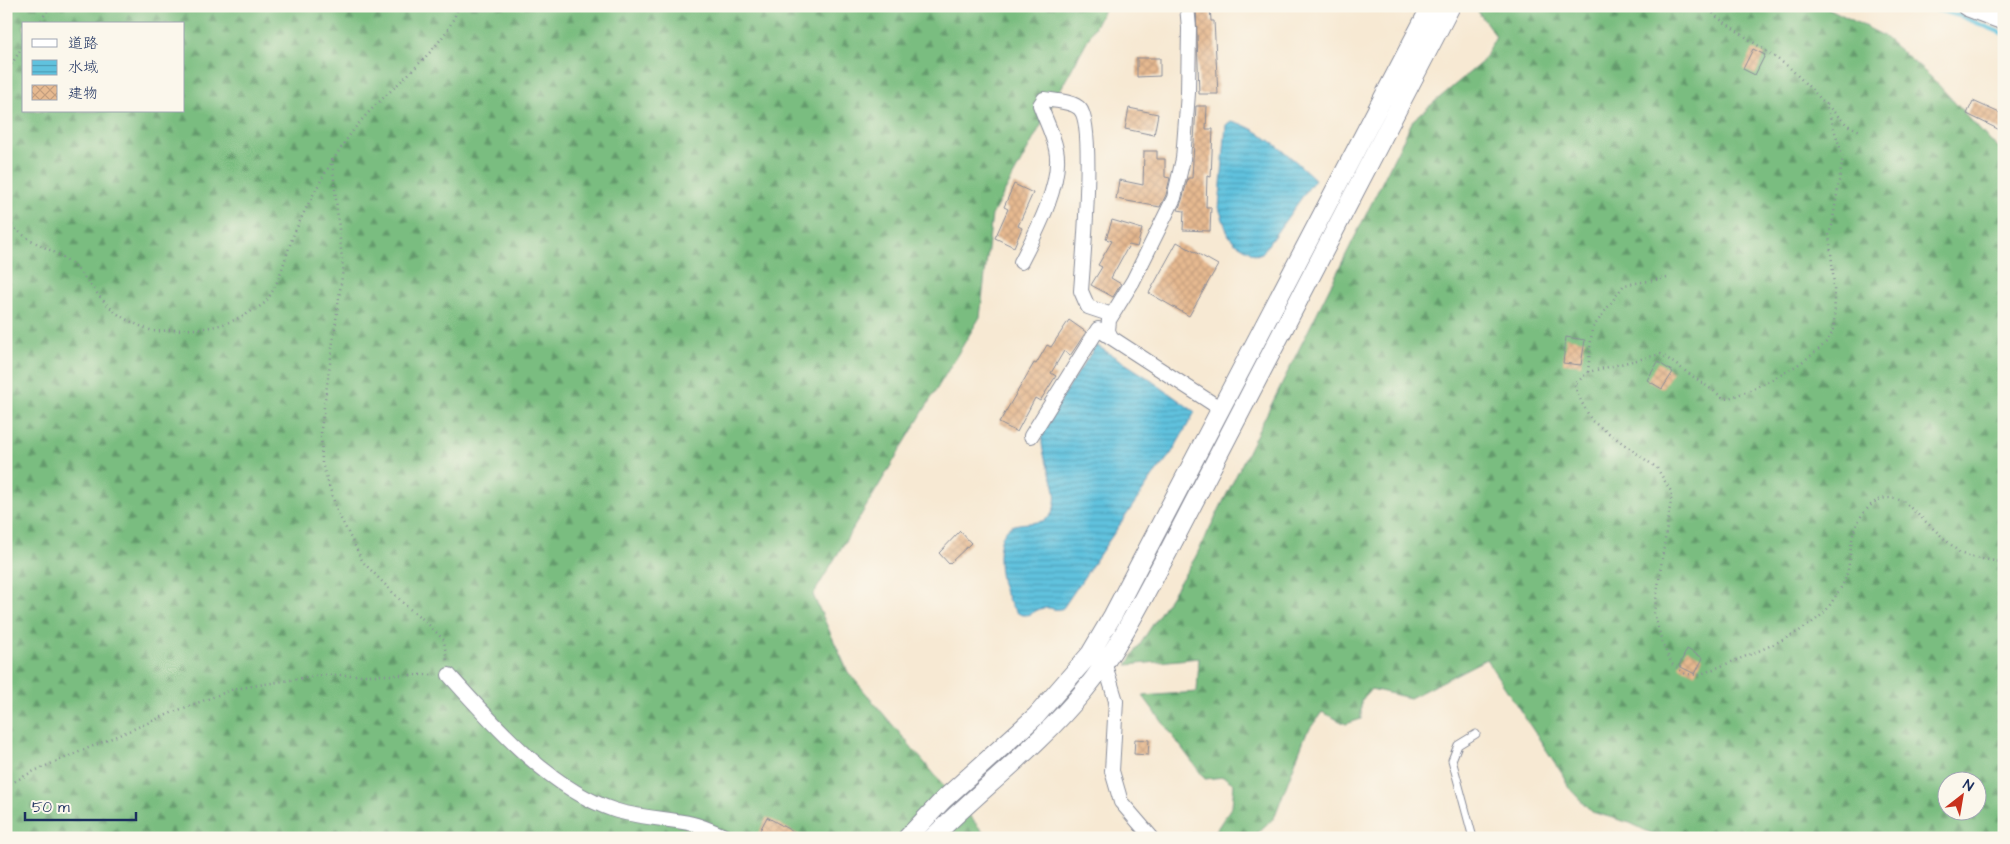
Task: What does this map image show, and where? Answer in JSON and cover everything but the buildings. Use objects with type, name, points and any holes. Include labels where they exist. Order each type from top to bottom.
[{"type":"main road","points":[[1967,6],[2004,20]]},
{"type":"street","points":[[1111,337],[1107,326],[1133,281],[1174,198],[1183,159],[1188,92],[1188,6]]},
{"type":"street","points":[[907,838],[944,800],[1036,716],[1090,654],[1113,615],[1431,6]]},
{"type":"street","points":[[932,838],[959,811],[1050,729],[1105,664],[1130,623],[1168,552],[1452,6]]},
{"type":"street","points":[[1021,262],[1044,216],[1058,164],[1056,148],[1040,105],[1044,99],[1070,104],[1080,108],[1085,115],[1087,137],[1081,291],[1088,307],[1112,315]]},
{"type":"street","points":[[1031,436],[1098,329],[1221,409]]},
{"type":"street","points":[[1090,654],[1105,664],[1116,701],[1112,771],[1120,802],[1152,838]]},
{"type":"street","points":[[449,676],[508,738],[544,770],[585,796],[614,810],[694,824],[729,838]]},
{"type":"lane","points":[[1473,838],[1452,760],[1458,745],[1476,734]]},
{"type":"path","points":[[39,22],[51,6]]},
{"type":"path","points":[[6,218],[13,229],[38,245],[58,254],[77,268],[105,303],[122,317],[154,331],[209,328],[236,320],[266,302],[279,281],[285,257],[304,210],[332,159],[362,118],[440,41],[456,16],[458,6]]},
{"type":"path","points":[[1706,6],[1717,18],[1789,67],[1847,125],[1860,131]]},
{"type":"path","points":[[6,73],[22,47]]},
{"type":"path","points":[[1826,104],[1843,158],[1832,226],[1829,234],[1834,314],[1831,337],[1811,356],[1741,395],[1725,399],[1661,354],[1588,372],[1574,384],[1592,421],[1657,468],[1672,493],[1654,613],[1663,645],[1672,664],[1685,674],[1699,675],[1800,632],[1827,609],[1845,581],[1854,529],[1862,514],[1877,500],[1892,497],[1903,501],[1960,553],[1971,558],[1984,558],[2004,562]]},
{"type":"path","points":[[6,786],[34,772],[176,711],[234,689],[322,675],[449,676],[444,640],[424,620],[405,605],[363,562],[337,511],[322,463],[321,429],[342,269],[332,159]]},
{"type":"path","points":[[1588,372],[1592,329],[1624,285],[1667,278]]},
{"type":"green space","points":[[6,6],[1106,6],[992,215],[980,317],[813,595],[848,672],[988,838],[6,838]]},
{"type":"green space","points":[[1481,6],[1774,6],[1786,11],[1805,6],[1824,6],[1882,35],[1932,78],[1991,142],[2004,151],[2004,838],[1661,838],[1630,823],[1592,812],[1568,787],[1565,778],[1486,659],[1410,698],[1371,689],[1361,701],[1361,719],[1346,724],[1322,712],[1306,734],[1274,818],[1251,838],[1189,838],[1193,833],[1213,835],[1232,806],[1234,784],[1224,777],[1205,779],[1143,696],[1197,692],[1199,658],[1127,665],[1195,558],[1413,120],[1482,62],[1496,36],[1476,9]]},
{"type":"water","points":[[1231,121],[1242,124],[1265,137],[1315,179],[1262,253],[1256,255],[1234,242],[1228,234],[1219,208],[1226,125]]},
{"type":"water","points":[[1096,345],[1145,376],[1195,412],[1171,454],[1153,476],[1063,608],[1058,610],[1042,608],[1027,615],[1021,614],[1015,611],[1011,605],[1001,581],[999,559],[1002,538],[1006,530],[1012,526],[1042,521],[1051,514],[1054,508],[1055,490],[1042,446],[1042,437],[1059,403]]},
{"type":"waterway","points":[[1922,6],[1960,16],[2004,34]]}]
